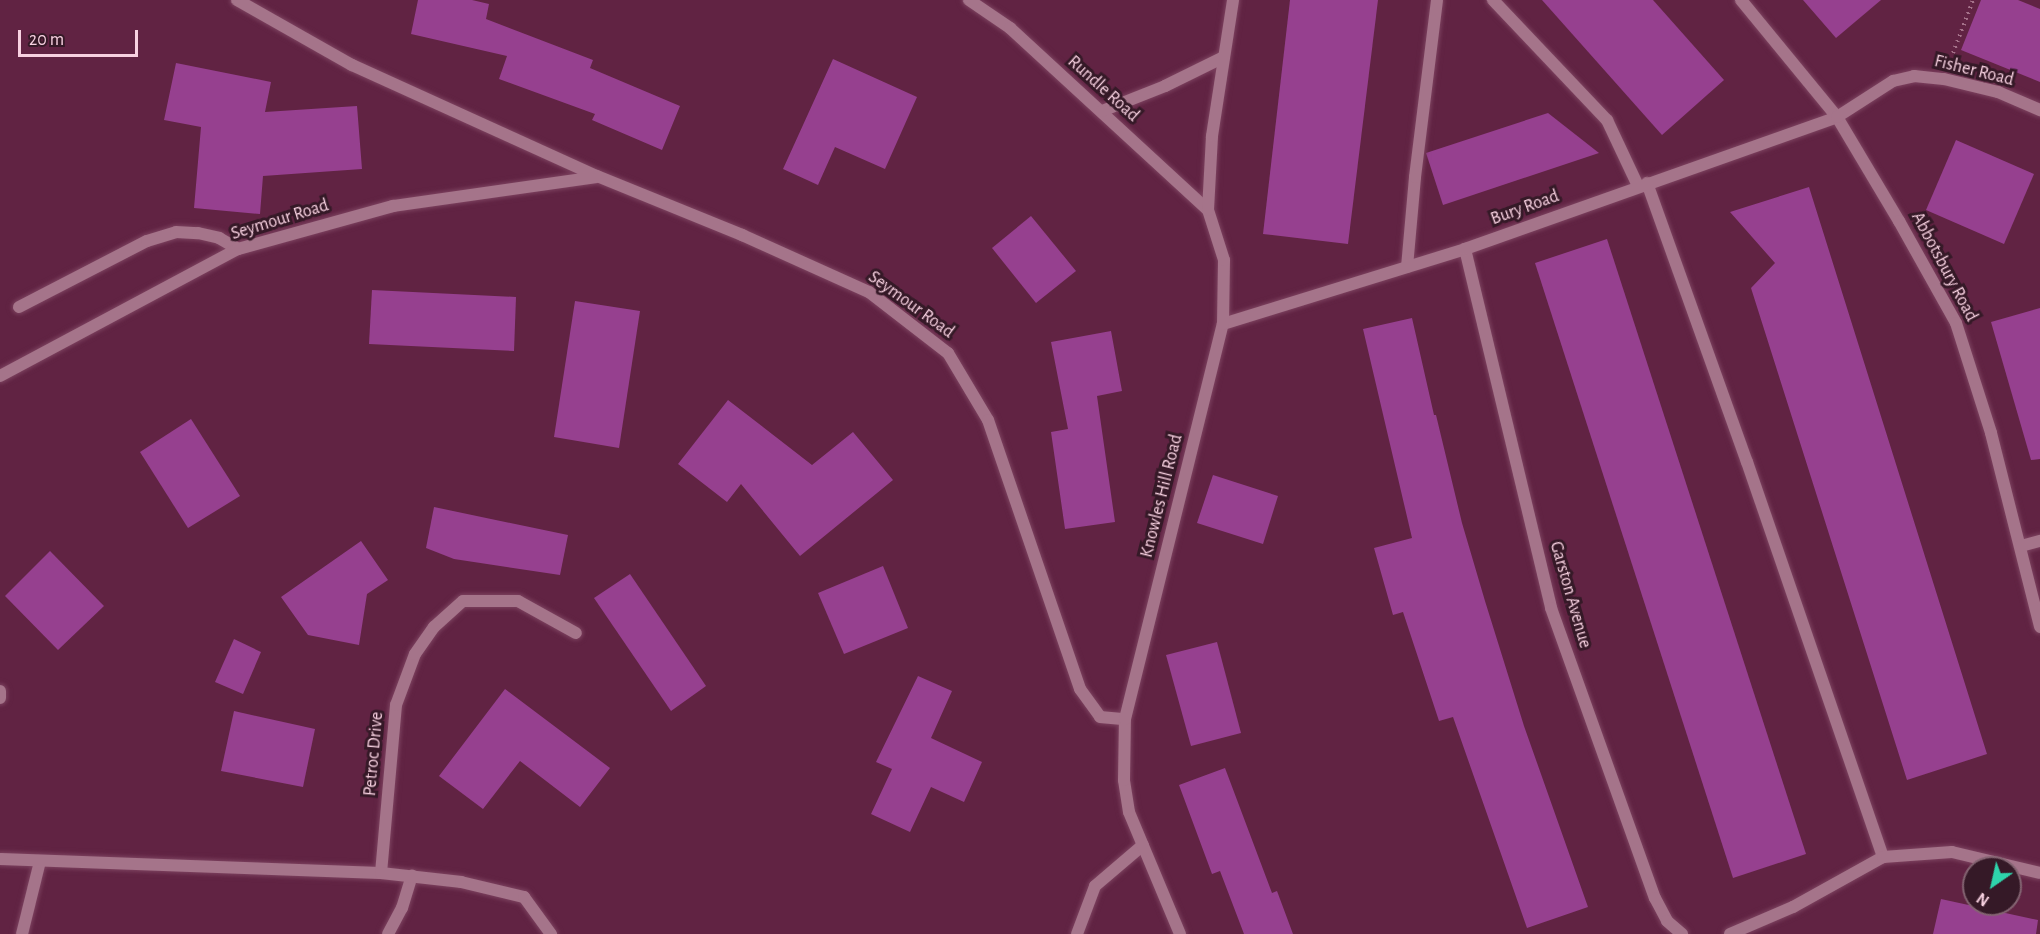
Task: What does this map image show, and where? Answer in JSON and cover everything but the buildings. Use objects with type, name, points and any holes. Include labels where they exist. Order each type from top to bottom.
[{"type":"street","name":"Seymour Road","points":[[237,0],[352,65],[597,176],[742,235],[869,292],[948,353],[988,420],[1080,689],[1100,717],[1125,719]]},
{"type":"street","name":"Rundle Road","points":[[969,0],[1010,28],[1208,210]]},
{"type":"street","name":"Knowles Hill Road","points":[[1180,934],[1129,812],[1126,791],[1125,719],[1223,324],[1224,260],[1208,210],[1212,136],[1222,58],[1233,0]]},
{"type":"street","points":[[1407,267],[1437,0]]},
{"type":"street","points":[[1493,0],[1607,120],[1642,185],[1748,462],[1882,857]]},
{"type":"street","name":"Abbotsbury Road","points":[[1741,0],[1837,117],[1899,220],[1956,323],[1991,433],[2040,627]]},
{"type":"street","points":[[1102,111],[1165,86],[1222,58]]},
{"type":"street","name":"Fisher Road","points":[[1837,117],[1893,81],[1914,76],[1944,79],[1998,92],[2040,110]]},
{"type":"street","name":"Bury Road","points":[[1223,324],[1465,249],[1837,117]]},
{"type":"street","name":"Seymour Road","points":[[0,376],[238,249],[393,206],[597,176]]},
{"type":"street","points":[[19,307],[147,241],[176,232],[198,233],[219,238],[238,249]]},
{"type":"street","name":"Garston Avenue","points":[[1465,249],[1551,608],[1655,898],[1667,921],[1682,934]]},
{"type":"street","points":[[2021,546],[2040,542]]},
{"type":"street","name":"Petroc Drive","points":[[381,873],[396,705],[415,654],[434,627],[464,601],[518,601],[576,633]]},
{"type":"street","points":[[0,691],[0,698]]},
{"type":"street","points":[[1077,934],[1095,886],[1143,845]]},
{"type":"street","points":[[1730,934],[1793,907],[1882,857],[1952,852],[2040,873]]},
{"type":"street","points":[[0,860],[381,873],[461,882],[524,897],[551,934]]},
{"type":"street","points":[[22,934],[40,861]]},
{"type":"street","points":[[388,934],[402,908],[412,876]]},
{"type":"path","points":[[1944,79],[1972,0]]}]
